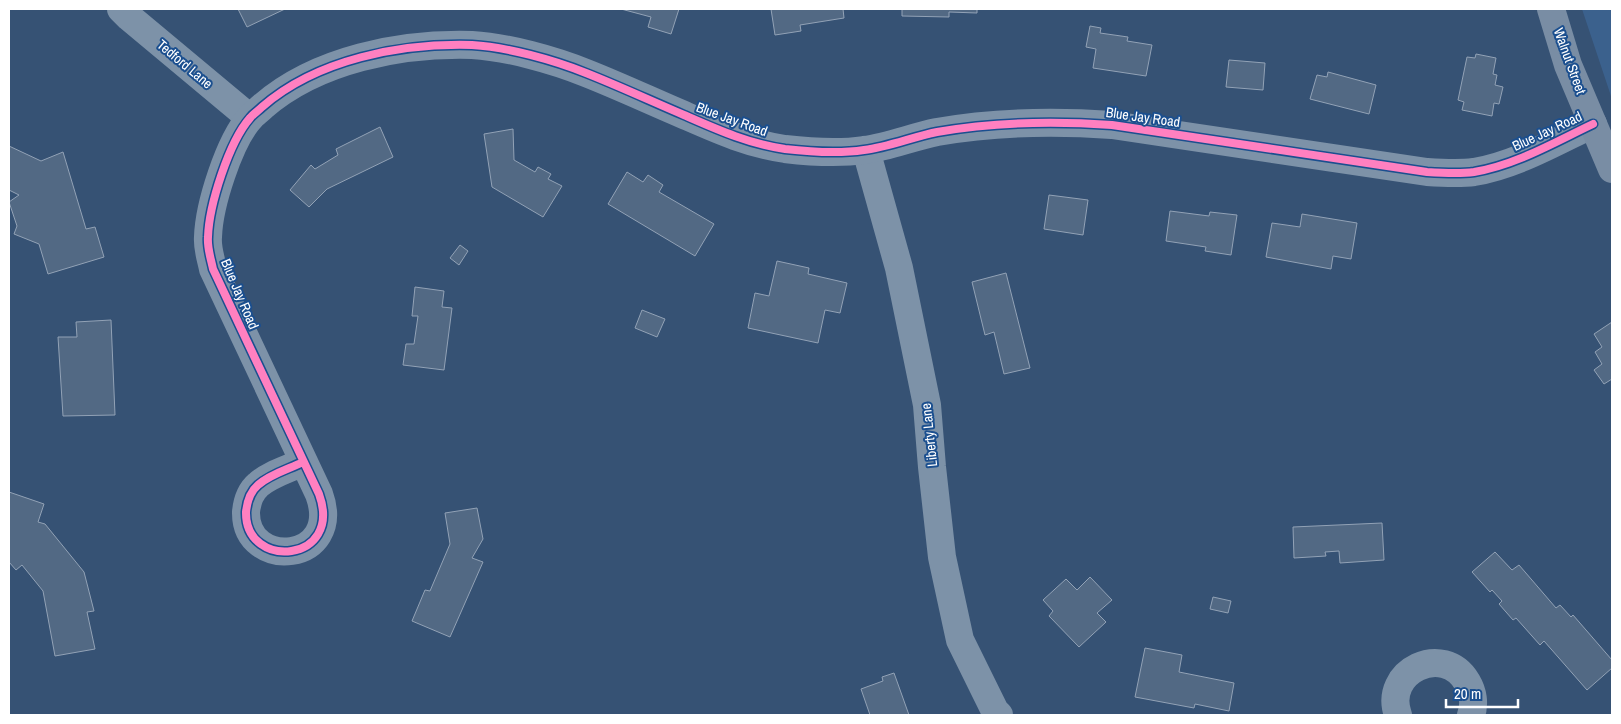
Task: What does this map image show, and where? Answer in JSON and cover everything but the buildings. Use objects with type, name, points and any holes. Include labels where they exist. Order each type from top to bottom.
[{"type":"main road","name":"Walnut Street","points":[[1551,9],[1568,65],[1612,169]]},
{"type":"street","name":"Tedford Lane","points":[[121,9],[128,18],[250,118]]},
{"type":"street","name":"Blue Jay Road","points":[[303,462],[213,269],[208,240],[210,214],[234,144],[250,118],[272,99],[301,80],[338,65],[379,52],[427,46],[474,45],[524,53],[583,71],[722,132],[782,149],[814,152],[837,153],[866,150],[935,132],[976,127],[1077,122],[1112,125],[1427,172],[1460,173],[1474,172],[1508,163],[1594,124]]},
{"type":"street","name":"Liberty Lane","points":[[866,150],[899,268],[927,405],[942,556],[960,640],[995,711],[999,715]]},
{"type":"street","points":[[1398,715],[1395,696],[1399,684],[1407,674],[1418,666],[1430,663],[1443,664],[1454,668],[1464,677],[1471,688],[1473,700],[1470,715]]},
{"type":"water","points":[[1582,9],[1612,9],[1612,100],[1610,93]]},
{"type":"cycle path","points":[[303,462],[263,481],[253,490],[246,512],[250,531],[260,544],[275,550],[292,551],[307,546],[318,534],[323,517],[319,494],[213,269],[208,245],[209,224],[216,192],[228,158],[242,129],[251,117],[284,90],[308,77],[361,57],[389,51],[445,45],[486,46],[515,51],[573,68],[708,126],[746,140],[772,147],[815,152],[873,149],[937,132],[980,126],[1068,123],[1112,125],[1427,172],[1463,173],[1490,169],[1505,164],[1593,124]]}]
